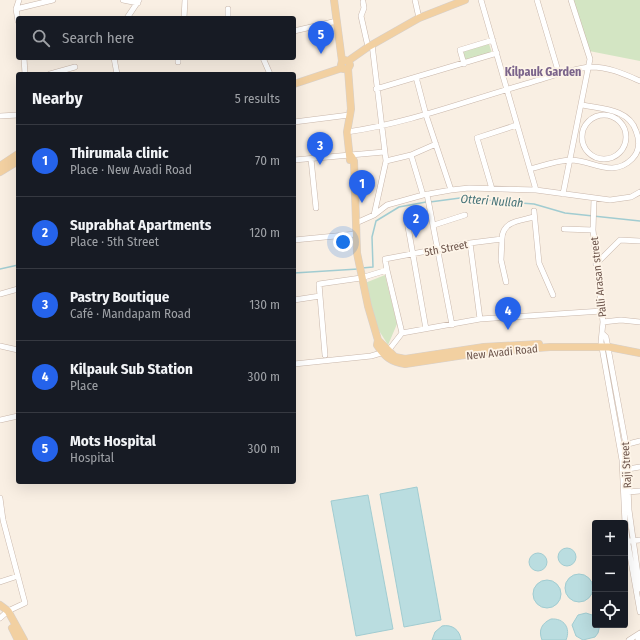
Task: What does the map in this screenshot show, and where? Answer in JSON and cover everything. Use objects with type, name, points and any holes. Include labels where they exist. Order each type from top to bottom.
[{"type":"main road","name":"New Avadi Road","points":[[334,0],[336,21],[345,64],[351,109],[349,114],[348,132],[351,156],[354,161],[357,210],[356,234],[359,262],[378,340],[385,352],[395,357],[405,358],[484,347],[604,344],[640,348]]},
{"type":"main road","points":[[296,83],[345,64],[370,46],[419,18],[465,0]]},
{"type":"main road","points":[[341,50],[356,55]]},
{"type":"main road","points":[[296,79],[345,64]]},
{"type":"main road","points":[[0,166],[16,155]]},
{"type":"main road","points":[[0,172],[16,162]]},
{"type":"main road","name":"New Avadi Road","points":[[604,344],[640,353]]},
{"type":"main road","points":[[0,606],[18,640]]},
{"type":"main road","points":[[3,614],[24,640]]},
{"type":"street","points":[[17,16],[16,9],[19,0]]},
{"type":"street","points":[[16,9],[52,0]]},
{"type":"street","points":[[123,0],[138,2],[128,16]]},
{"type":"street","points":[[184,0],[184,16]]},
{"type":"street","points":[[415,0],[419,18]]},
{"type":"street","points":[[480,0],[536,190]]},
{"type":"street","points":[[537,0],[559,74]]},
{"type":"street","points":[[562,194],[590,67],[590,59],[571,0]]},
{"type":"street","points":[[363,2],[364,8],[361,16],[370,46],[386,161],[374,215]]},
{"type":"street","points":[[228,9],[228,16]]},
{"type":"street","points":[[296,31],[336,21]]},
{"type":"street","points":[[464,64],[460,50],[493,40]]},
{"type":"street","points":[[376,89],[497,54]]},
{"type":"street","points":[[24,60],[26,72]]},
{"type":"street","points":[[114,60],[117,72]]},
{"type":"street","points":[[264,60],[269,72]]},
{"type":"street","points":[[57,72],[75,67]]},
{"type":"street","points":[[348,132],[381,127],[426,115],[506,89],[590,67],[615,70],[640,81]]},
{"type":"street","points":[[416,77],[426,115],[451,190]]},
{"type":"street","points":[[530,169],[570,160],[620,168],[628,164],[636,155],[640,146],[634,125],[628,117],[620,113],[582,104]]},
{"type":"street","points":[[296,122],[349,114]]},
{"type":"street","points":[[0,116],[16,115]]},
{"type":"street","points":[[603,116],[617,120],[625,132],[626,139],[619,152],[614,156],[600,158],[594,156],[584,147],[582,134],[590,121],[603,116]]},
{"type":"street","points":[[492,189],[477,138],[517,125]]},
{"type":"street","points":[[576,132],[582,134]]},
{"type":"street","points":[[386,161],[411,155],[436,144]]},
{"type":"street","points":[[296,160],[384,152]]},
{"type":"street","points":[[411,155],[429,204],[452,324]]},
{"type":"street","points":[[311,159],[316,208]]},
{"type":"street","points":[[356,223],[374,215],[387,205],[451,190],[536,190],[610,200],[631,197],[640,192]]},
{"type":"street","name":"Palli Arasan street","points":[[594,199],[593,230],[604,344]]},
{"type":"street","points":[[534,211],[539,263],[553,295]]},
{"type":"street","points":[[434,225],[465,215]]},
{"type":"street","points":[[506,282],[501,260],[502,231],[505,226],[534,217]]},
{"type":"street","points":[[407,221],[426,329]]},
{"type":"street","points":[[564,229],[593,230]]},
{"type":"street","points":[[296,240],[356,234]]},
{"type":"street","name":"5th Street","points":[[387,270],[385,259],[470,243],[502,239]]},
{"type":"street","points":[[596,264],[620,240],[640,241]]},
{"type":"street","points":[[470,243],[480,319]]},
{"type":"street","points":[[325,355],[319,284],[387,270],[402,333]]},
{"type":"street","points":[[0,294],[16,290]]},
{"type":"street","points":[[296,300],[320,296]]},
{"type":"street","points":[[296,364],[371,356],[385,352],[402,333],[480,319],[602,311]]},
{"type":"street","points":[[603,322],[622,320],[640,322]]},
{"type":"street","name":"Raji Street","points":[[604,344],[616,393],[626,445],[630,541],[640,612]]},
{"type":"street","name":"Raji Street","points":[[604,344],[610,395],[622,460],[625,520]]},
{"type":"street","points":[[0,346],[16,350]]},
{"type":"street","points":[[610,395],[616,393]]},
{"type":"street","points":[[0,420],[16,416]]},
{"type":"street","points":[[619,446],[640,441]]},
{"type":"street","points":[[628,469],[640,467]]},
{"type":"street","points":[[628,492],[640,491]]},
{"type":"street","points":[[0,498],[4,520],[25,603],[3,614]]},
{"type":"street","name":"Raji Street","points":[[628,535],[640,589]]},
{"type":"street","points":[[630,541],[640,540]]},
{"type":"street","points":[[0,582],[18,576]]},
{"type":"street","points":[[629,640],[640,633]]},
{"type":"green space","points":[[570,0],[640,0],[640,61],[584,50]]},
{"type":"green space","points":[[489,44],[492,53],[465,61],[462,52]]},
{"type":"green space","points":[[385,275],[397,324],[388,345],[378,329],[365,283]]},
{"type":"water","points":[[417,487],[441,620],[404,627],[380,494]]},
{"type":"water","points":[[368,495],[393,629],[356,636],[331,501]]},
{"type":"water","points":[[567,548],[573,551],[576,557],[573,563],[567,566],[561,563],[558,557],[561,551]]},
{"type":"water","points":[[538,553],[544,556],[547,562],[544,568],[538,571],[532,568],[529,562],[532,556]]},
{"type":"water","points":[[579,574],[589,578],[592,583],[592,593],[589,598],[579,602],[569,598],[565,588],[569,578]]},
{"type":"water","points":[[547,580],[557,584],[561,594],[557,604],[547,608],[537,604],[533,594],[537,584]]},
{"type":"water","points":[[586,613],[592,615],[592,628],[599,628],[595,637],[583,640],[576,636],[572,625],[578,615]]},
{"type":"water","points":[[551,619],[560,620],[563,622],[568,632],[566,640],[542,640],[540,633],[542,627]]},
{"type":"water","points":[[442,626],[455,628],[459,633],[461,640],[432,640],[435,632]]},
{"type":"waterway","name":"Otteri Nullah","points":[[430,202],[460,198],[534,204],[565,213],[640,221]]},
{"type":"waterway","name":"Otteri Nullah","points":[[362,268],[373,267],[372,237],[376,221],[399,207],[426,202]]},
{"type":"waterway","name":"Otteri Nullah","points":[[0,269],[16,265]]},
{"type":"waterway","name":"Otteri Nullah","points":[[296,273],[358,269]]},
{"type":"place","name":"Mots Hospital","points":[[321,54]]},
{"type":"place","name":"Pastry Boutique","points":[[320,165]]},
{"type":"place","name":"Thirumala clinic","points":[[362,203]]},
{"type":"place","name":"Suprabhat Apartments","points":[[416,238]]},
{"type":"place","name":"Kilpauk Sub Station","points":[[508,330]]},
{"type":"district","name":"Kilpauk Garden","points":[[543,72]]}]
